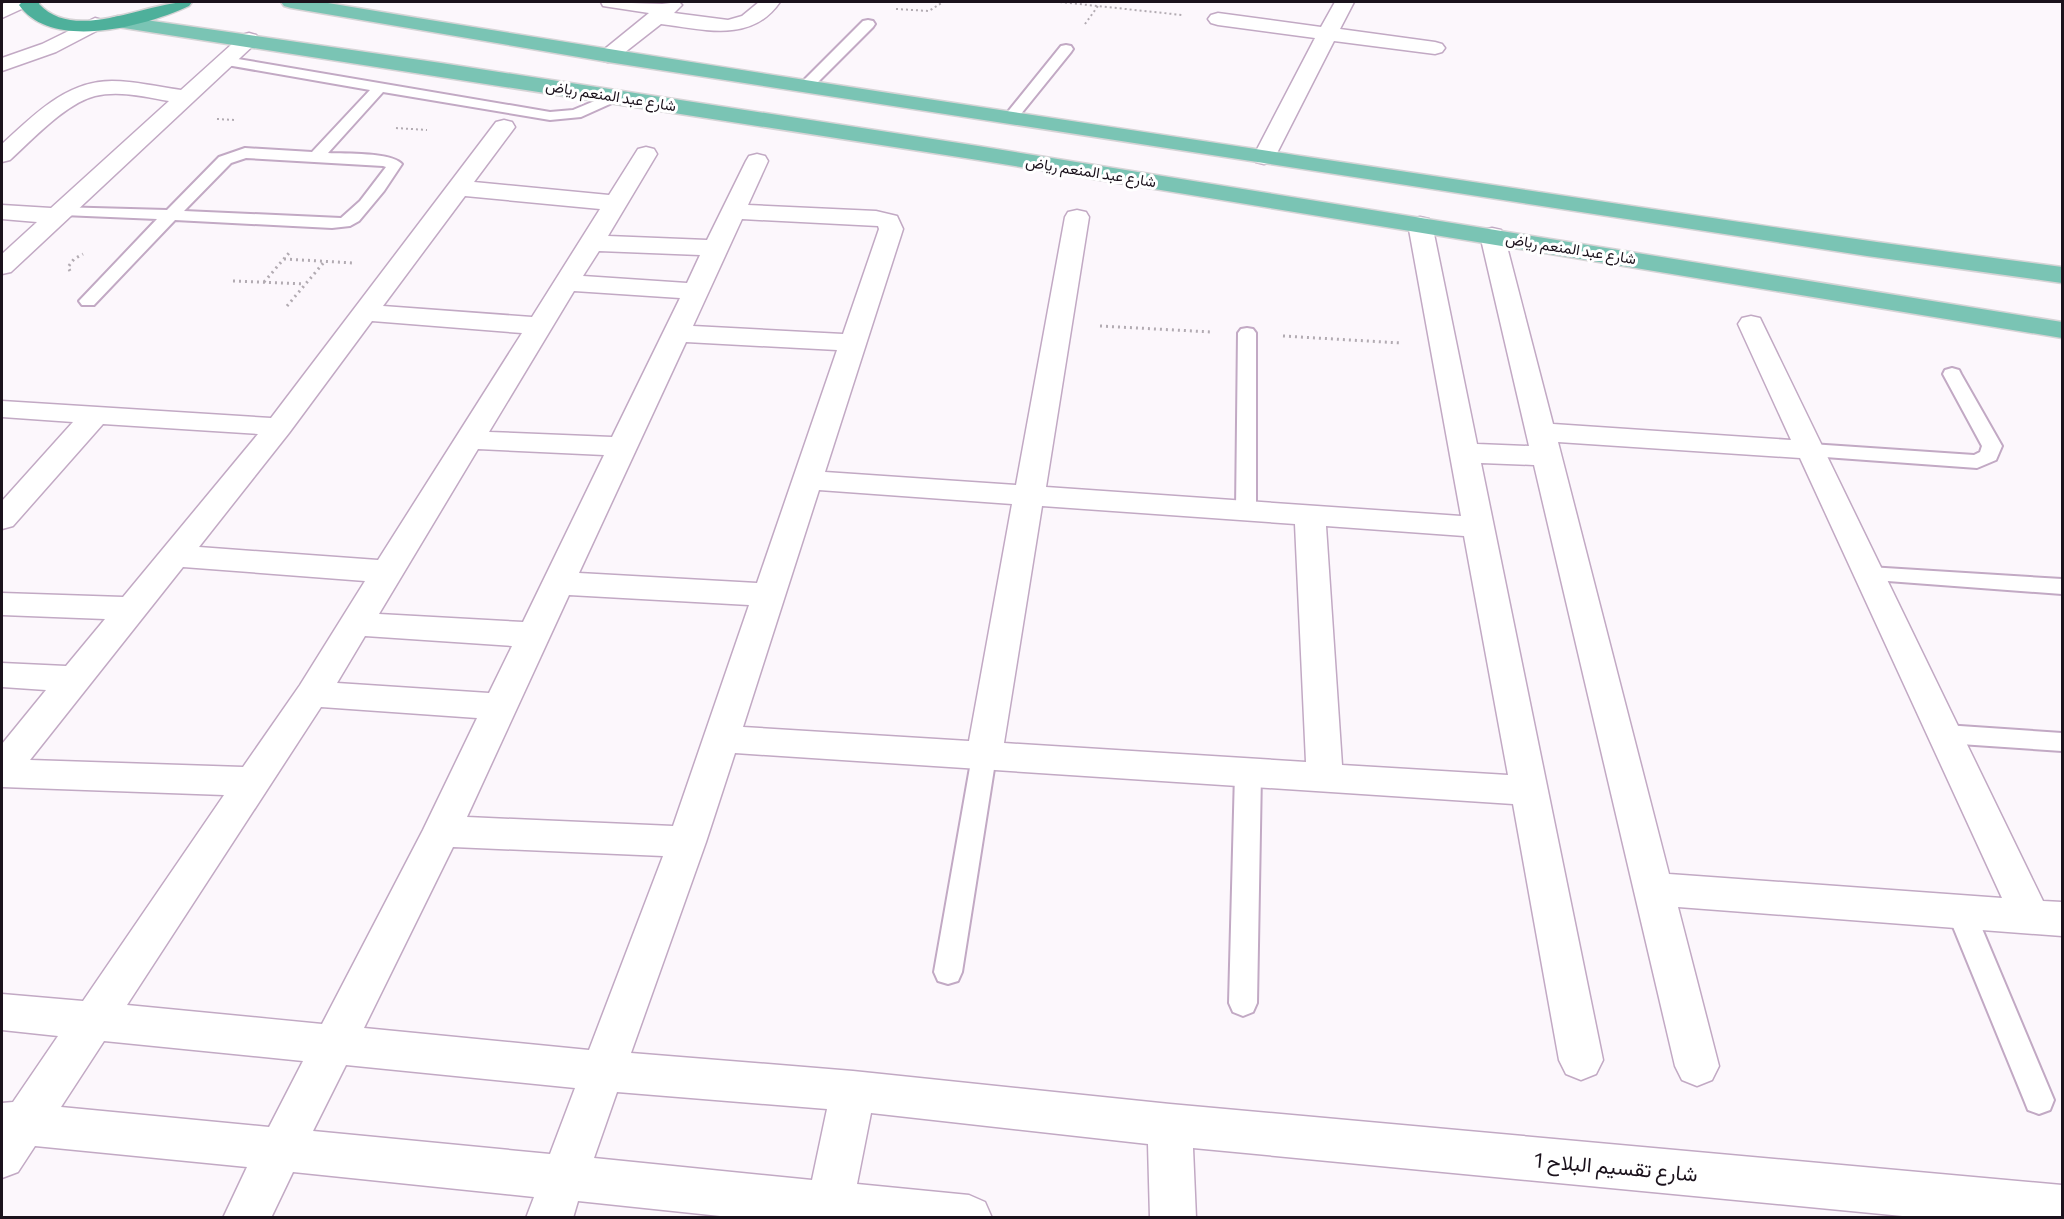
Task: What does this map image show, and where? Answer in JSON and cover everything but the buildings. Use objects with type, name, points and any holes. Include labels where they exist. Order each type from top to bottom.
[{"type":"highway","points":[[31,2],[29,5],[33,14],[46,21],[69,24],[107,23],[148,15],[182,2]]},
{"type":"main road","points":[[291,2],[608,56],[1867,249],[2062,275]]},
{"type":"main road","points":[[356,55],[408,21]]},
{"type":"main road","name":"شارع عبد المنعم رياض","points":[[107,23],[249,39],[356,55],[1492,235],[2062,330]]},
{"type":"main road","points":[[1072,168],[1091,130]]},
{"type":"street","points":[[2,12],[21,2]]},
{"type":"street","points":[[610,2],[666,10],[729,26],[749,20],[770,2]]},
{"type":"street","points":[[1264,157],[1344,2]]},
{"type":"street","points":[[608,56],[666,10]]},
{"type":"street","points":[[1218,19],[1435,48]]},
{"type":"street","points":[[2,65],[107,23]]},
{"type":"street","points":[[7,256],[60,213],[249,39]]},
{"type":"street","points":[[2,154],[74,96],[89,90],[107,87],[186,97]]},
{"type":"street","points":[[2,771],[279,427],[504,127]]},
{"type":"street","points":[[9,1134],[93,1020],[312,694],[646,154]]},
{"type":"street","points":[[246,1218],[442,831],[757,161]]},
{"type":"street","points":[[458,188],[615,203]]},
{"type":"street","points":[[549,1218],[687,842],[891,229],[888,221],[876,218],[733,211]]},
{"type":"street","points":[[2,212],[60,213]]},
{"type":"street","points":[[984,756],[1077,217]]},
{"type":"street","points":[[1420,224],[1581,1060]]},
{"type":"street","points":[[1492,235],[1697,1066]]},
{"type":"street","points":[[591,243],[716,248]]},
{"type":"street","points":[[566,283],[695,291]]},
{"type":"street","points":[[364,313],[540,326]]},
{"type":"street","points":[[1751,324],[1945,734],[2047,918]]},
{"type":"street","points":[[676,333],[853,343]]},
{"type":"street","points":[[2,409],[279,427]]},
{"type":"street","points":[[2,519],[95,416]]},
{"type":"street","points":[[469,440],[622,447]]},
{"type":"street","points":[[1464,453],[1544,444],[1811,450]]},
{"type":"street","points":[[807,480],[1479,527]]},
{"type":"street","points":[[1310,515],[1325,778]]},
{"type":"street","points":[[174,556],[388,572]]},
{"type":"street","points":[[558,583],[769,595]]},
{"type":"street","points":[[2,604],[131,609]]},
{"type":"street","points":[[356,624],[534,635]]},
{"type":"street","points":[[2,675],[75,679]]},
{"type":"street","points":[[312,694],[500,707]]},
{"type":"street","points":[[722,739],[1530,791]]},
{"type":"street","points":[[2,771],[253,782]]},
{"type":"street","points":[[442,831],[687,842]]},
{"type":"street","points":[[1654,889],[2047,918]]},
{"type":"street","name":"شارع تقسيم البلاح 1","points":[[2,1012],[602,1071],[853,1091],[1170,1125],[2062,1208]]},
{"type":"street","points":[[829,1211],[853,1091]]},
{"type":"street","points":[[1170,1125],[1173,1218]]},
{"type":"street","points":[[9,1134],[281,1149],[564,1177],[829,1211],[969,1218]]},
{"type":"lane","points":[[807,85],[868,24]]},
{"type":"lane","points":[[1011,117],[1066,49]]},
{"type":"lane","points":[[226,61],[564,116],[576,114],[616,96]]},
{"type":"lane","points":[[316,157],[380,87]]},
{"type":"lane","points":[[60,213],[171,215],[341,223],[354,217],[394,167],[391,162],[385,161],[245,153],[230,156],[171,215],[88,301]]},
{"type":"lane","points":[[1246,510],[1247,333]]},
{"type":"lane","points":[[1811,450],[1977,462],[1989,456],[1992,446],[1952,374]]},
{"type":"lane","points":[[1869,574],[2062,587]]},
{"type":"lane","points":[[1945,734],[2062,742]]},
{"type":"lane","points":[[948,972],[984,756]]},
{"type":"lane","points":[[1243,1003],[1248,773]]},
{"type":"lane","points":[[1961,912],[2039,1100]]},
{"type":"path","points":[[1060,2],[1218,19]]},
{"type":"path","points":[[284,259],[358,263]]},
{"type":"path","points":[[287,306],[324,261]]},
{"type":"path","points":[[232,281],[306,284]]}]
